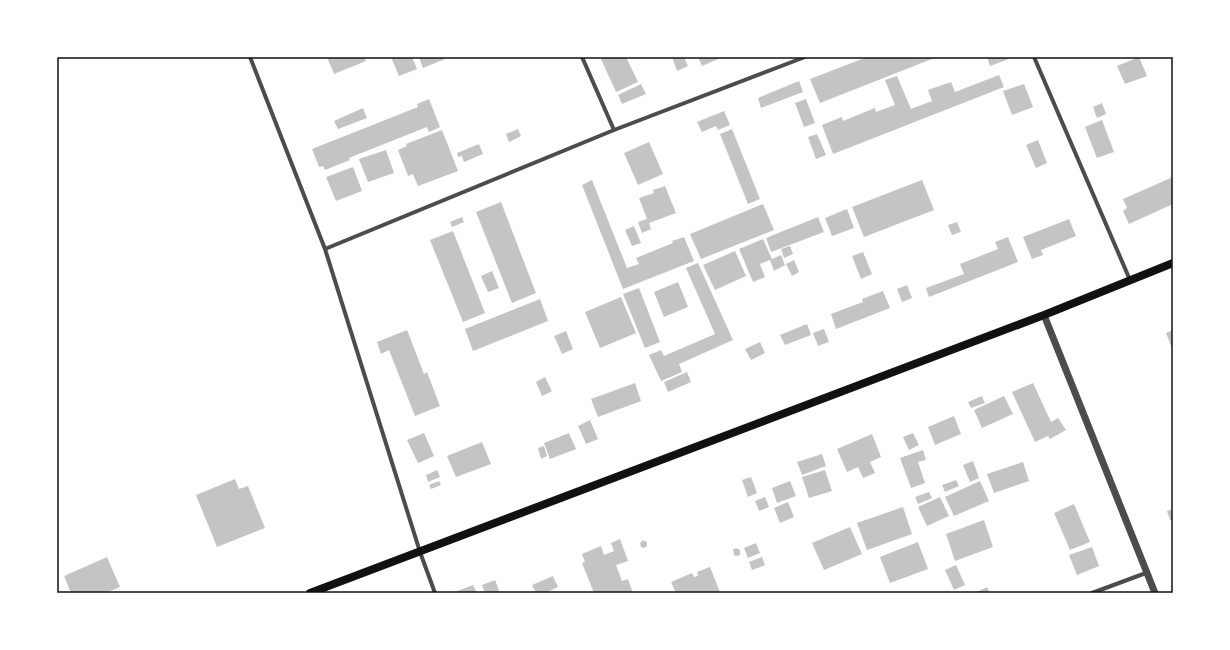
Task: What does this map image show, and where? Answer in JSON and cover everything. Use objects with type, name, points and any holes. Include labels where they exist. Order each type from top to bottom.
[{"type":"main road","points":[[310,593],[1044,315],[1173,263]]},
{"type":"street","points":[[250,57],[325,249],[420,552],[435,593]]},
{"type":"street","points":[[582,57],[614,130]]},
{"type":"street","points":[[325,249],[614,130],[805,57]]},
{"type":"street","points":[[1034,57],[1130,280]]},
{"type":"street","points":[[1044,315],[1146,574],[1155,593]]},
{"type":"street","points":[[1092,593],[1146,574]]},
{"type":"building","points":[[327,57],[364,57],[366,61],[334,74]]},
{"type":"building","points":[[391,57],[412,57],[417,69],[399,76]]},
{"type":"building","points":[[419,57],[444,57],[445,59],[423,68]]},
{"type":"building","points":[[600,57],[626,57],[638,82],[616,92]]},
{"type":"building","points":[[672,57],[684,57],[688,66],[677,71]]},
{"type":"building","points":[[698,57],[723,57],[702,66]]},
{"type":"building","points":[[867,57],[937,57],[820,103],[810,79]]},
{"type":"building","points":[[987,57],[1014,57],[990,66]]},
{"type":"building","points":[[1139,57],[1147,76],[1125,84],[1117,66]]},
{"type":"building","points":[[999,75],[1004,87],[833,154],[822,125],[842,117],[843,121],[875,108],[876,112],[895,105],[885,80],[897,76],[911,109],[932,101],[928,90],[951,82],[955,92]]},
{"type":"building","points":[[799,81],[803,92],[761,108],[758,98]]},
{"type":"building","points":[[641,84],[646,94],[622,104],[618,95]]},
{"type":"building","points":[[1024,84],[1033,107],[1012,115],[1003,91]]},
{"type":"building","points":[[429,99],[440,127],[429,132],[427,127],[349,158],[350,160],[325,170],[323,166],[319,167],[312,149],[418,107],[417,104]]},
{"type":"building","points":[[806,99],[815,123],[804,127],[795,103]]},
{"type":"building","points":[[1102,103],[1106,114],[1097,118],[1093,107]]},
{"type":"building","points":[[363,108],[367,118],[338,129],[334,121]]},
{"type":"building","points":[[724,111],[730,125],[718,130],[716,126],[702,132],[697,122]]},
{"type":"building","points":[[1102,120],[1114,152],[1097,158],[1085,127]]},
{"type":"building","points":[[518,129],[521,136],[509,142],[506,134]]},
{"type":"building","points":[[732,129],[760,199],[748,204],[720,134]]},
{"type":"building","points":[[442,130],[458,171],[418,186],[413,174],[408,176],[398,150],[407,146],[406,144]]},
{"type":"building","points":[[817,134],[826,155],[816,159],[808,137]]},
{"type":"building","points":[[1038,140],[1047,163],[1036,168],[1026,145]]},
{"type":"building","points":[[649,142],[663,174],[638,185],[624,153]]},
{"type":"building","points":[[479,144],[483,154],[464,162],[462,156],[458,157],[457,153]]},
{"type":"building","points":[[386,150],[394,173],[368,182],[359,159]]},
{"type":"building","points":[[353,167],[362,191],[336,201],[326,177]]},
{"type":"building","points":[[1173,177],[1173,204],[1129,224],[1123,211],[1127,208],[1123,199]]},
{"type":"building","points":[[592,180],[627,268],[639,264],[636,258],[684,237],[694,261],[623,289],[582,185]]},
{"type":"building","points":[[922,180],[934,210],[864,237],[852,207]]},
{"type":"building","points":[[665,186],[676,213],[649,223],[651,229],[642,233],[638,222],[647,219],[639,198],[654,193],[653,190]]},
{"type":"building","points":[[501,202],[536,293],[512,303],[476,212]]},
{"type":"building","points":[[763,204],[774,230],[701,259],[690,234]]},
{"type":"building","points":[[847,209],[854,228],[832,236],[825,218]]},
{"type":"building","points":[[462,217],[464,222],[452,227],[450,222]]},
{"type":"building","points":[[818,217],[824,232],[771,252],[766,238]]},
{"type":"building","points":[[1069,219],[1076,236],[1041,250],[1043,255],[1032,259],[1023,237]]},
{"type":"building","points":[[957,222],[961,232],[952,235],[948,225]]},
{"type":"building","points":[[634,226],[641,243],[632,246],[625,230]]},
{"type":"building","points":[[453,231],[485,313],[463,322],[430,240]]},
{"type":"building","points":[[1008,237],[1018,262],[929,297],[926,288],[964,274],[960,264],[998,249],[995,242]]},
{"type":"building","points":[[763,239],[772,259],[781,255],[785,265],[774,271],[770,260],[760,264],[765,277],[753,282],[739,249]]},
{"type":"building","points":[[790,246],[793,254],[784,258],[781,249]]},
{"type":"building","points":[[735,251],[746,276],[715,290],[703,265]]},
{"type":"building","points":[[863,252],[872,274],[861,279],[852,256]]},
{"type":"building","points":[[794,260],[799,272],[792,276],[786,264]]},
{"type":"building","points":[[698,263],[733,340],[679,364],[682,372],[661,381],[649,355],[661,350],[664,356],[715,334],[686,268]]},
{"type":"building","points":[[492,271],[499,288],[488,292],[481,276]]},
{"type":"building","points":[[678,282],[688,307],[664,317],[654,292]]},
{"type":"building","points":[[907,285],[912,298],[902,302],[897,289]]},
{"type":"building","points":[[639,288],[660,342],[645,348],[623,294]]},
{"type":"building","points":[[883,291],[890,308],[836,329],[831,314],[863,302],[862,299]]},
{"type":"building","points":[[621,297],[636,333],[600,348],[585,312]]},
{"type":"building","points":[[540,299],[548,321],[473,351],[465,329]]},
{"type":"building","points":[[807,324],[811,335],[785,345],[780,335]]},
{"type":"building","points":[[824,329],[829,342],[818,346],[813,333]]},
{"type":"building","points":[[407,330],[424,374],[427,372],[440,406],[415,416],[389,350],[381,354],[377,342]]},
{"type":"building","points":[[1173,330],[1173,351],[1166,333]]},
{"type":"building","points":[[566,331],[573,349],[562,354],[554,336]]},
{"type":"building","points":[[760,342],[765,353],[751,360],[745,349]]},
{"type":"building","points":[[687,372],[691,382],[668,392],[664,382]]},
{"type":"building","points":[[545,377],[552,391],[542,396],[536,382]]},
{"type":"building","points":[[635,383],[641,401],[598,417],[591,399]]},
{"type":"building","points":[[1033,383],[1051,422],[1058,418],[1066,430],[1050,439],[1048,436],[1035,442],[1012,392]]},
{"type":"building","points":[[982,396],[985,403],[971,408],[968,402]]},
{"type":"building","points":[[1004,396],[1013,414],[982,428],[974,410]]},
{"type":"building","points":[[954,416],[961,434],[935,445],[928,427]]},
{"type":"building","points":[[590,420],[598,439],[586,444],[578,426]]},
{"type":"building","points":[[424,433],[434,456],[418,463],[407,440]]},
{"type":"building","points":[[569,433],[576,449],[550,459],[544,443]]},
{"type":"building","points":[[913,433],[919,445],[909,450],[903,437]]},
{"type":"building","points":[[872,434],[881,457],[870,462],[875,473],[863,478],[858,467],[847,472],[837,449]]},
{"type":"building","points":[[482,442],[491,464],[456,477],[447,456]]},
{"type":"building","points":[[544,446],[547,456],[541,459],[538,448]]},
{"type":"building","points":[[923,450],[926,460],[918,462],[925,483],[911,488],[900,458]]},
{"type":"building","points":[[822,454],[826,466],[802,475],[797,462]]},
{"type":"building","points":[[973,461],[979,478],[970,482],[963,465]]},
{"type":"building","points":[[1023,462],[1029,481],[994,493],[987,474]]},
{"type":"building","points":[[437,470],[440,477],[428,482],[426,475]]},
{"type":"building","points":[[825,470],[832,491],[809,498],[802,477]]},
{"type":"building","points":[[751,477],[757,493],[748,497],[742,480]]},
{"type":"building","points":[[235,479],[239,489],[248,486],[265,528],[217,547],[196,495]]},
{"type":"building","points":[[956,480],[959,486],[945,492],[942,485]]},
{"type":"building","points":[[439,481],[441,485],[431,489],[429,485]]},
{"type":"building","points":[[790,481],[796,496],[777,503],[772,488]]},
{"type":"building","points":[[980,481],[989,501],[954,516],[945,497]]},
{"type":"building","points":[[929,492],[932,498],[918,504],[915,497]]},
{"type":"building","points":[[765,497],[769,507],[759,511],[755,501]]},
{"type":"building","points":[[940,497],[949,516],[927,526],[918,507]]},
{"type":"building","points":[[788,502],[794,517],[780,523],[774,508]]},
{"type":"building","points":[[1074,504],[1090,542],[1070,550],[1054,513]]},
{"type":"building","points":[[903,507],[912,534],[867,550],[857,523]]},
{"type":"building","points":[[1173,509],[1173,520],[1170,520],[1167,511]]},
{"type":"building","points":[[984,520],[993,547],[955,561],[946,534]]},
{"type":"building","points":[[850,527],[862,554],[824,570],[812,543]]},
{"type":"building","points":[[620,539],[628,561],[616,565],[622,581],[628,579],[633,593],[594,593],[582,563],[585,562],[582,554],[601,546],[604,555],[614,551],[611,543]]},
{"type":"building","points":[[643,540],[647,542],[647,546],[644,548],[641,547],[640,543]]},
{"type":"building","points":[[918,542],[928,569],[890,583],[880,557]]},
{"type":"building","points":[[756,543],[760,553],[748,558],[744,548]]},
{"type":"building","points":[[1092,547],[1099,566],[1077,575],[1069,555]]},
{"type":"building","points":[[736,548],[740,550],[740,555],[737,556],[734,555],[733,550]]},
{"type":"building","points":[[107,557],[120,587],[106,593],[71,593],[64,576]]},
{"type":"building","points":[[762,557],[765,565],[752,570],[749,562]]},
{"type":"building","points":[[956,565],[965,585],[954,590],[945,570]]},
{"type":"building","points":[[710,567],[720,592],[676,593],[671,582],[692,573],[694,577],[698,576],[697,572]]},
{"type":"building","points":[[553,576],[558,587],[545,593],[536,593],[532,585]]},
{"type":"building","points":[[495,580],[500,593],[485,593],[482,585]]},
{"type":"building","points":[[473,585],[477,593],[452,593]]},
{"type":"building","points":[[987,587],[990,593],[975,593]]}]
